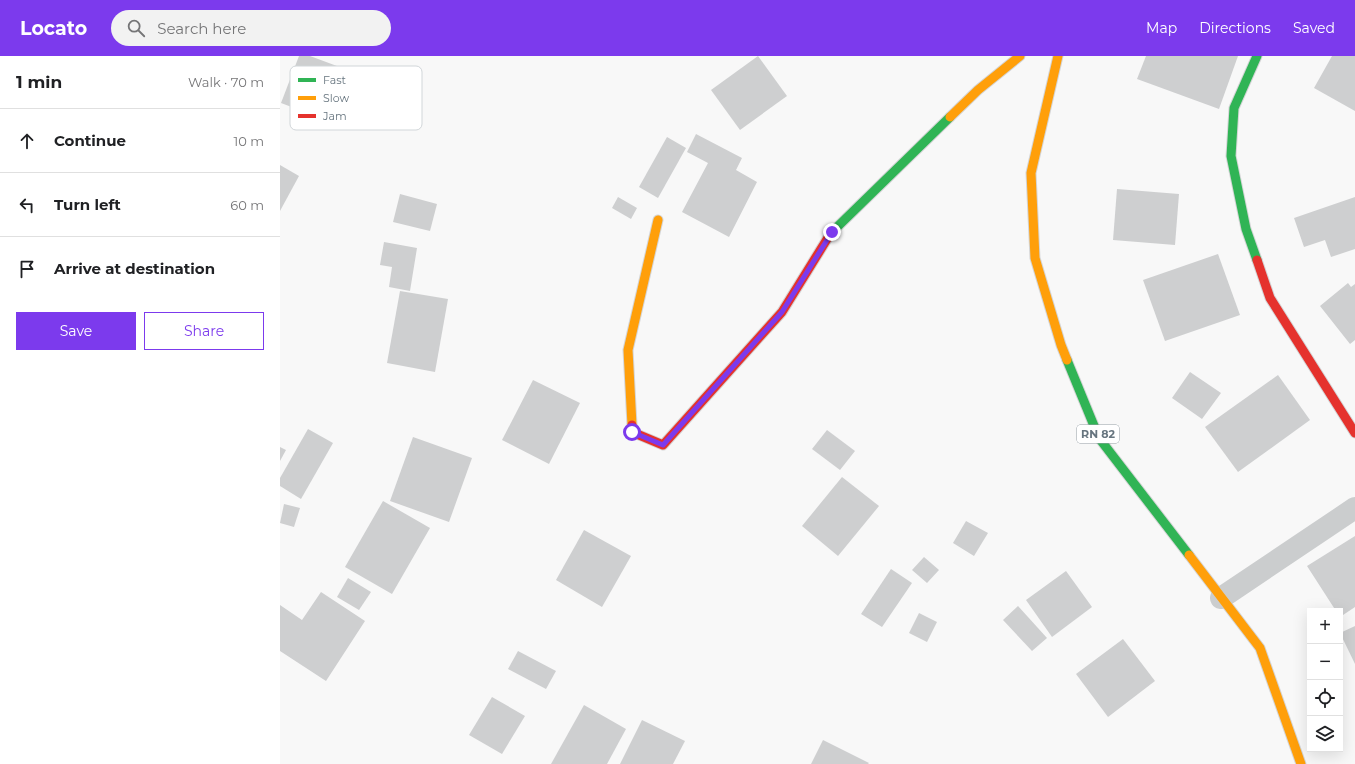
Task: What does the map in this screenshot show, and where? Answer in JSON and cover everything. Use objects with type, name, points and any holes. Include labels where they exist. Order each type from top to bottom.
[{"type":"street","points":[[658,220],[628,350],[632,432],[663,445],[782,312],[832,232],[978,90],[1020,56]]},
{"type":"street","name":"RN 82","points":[[1058,56],[1032,173],[1036,258],[1061,345],[1100,438],[1260,648],[1301,764]]},
{"type":"street","points":[[1257,56],[1234,108],[1231,156],[1246,229],[1270,298],[1355,433]]},
{"type":"street","points":[[1221,598],[1355,508]]},
{"type":"building","points":[[299,56],[310,56],[337,66],[295,66]]},
{"type":"building","points":[[758,56],[787,96],[740,130],[711,90]]},
{"type":"building","points":[[1146,56],[1238,56],[1219,109],[1137,79]]},
{"type":"building","points":[[1332,56],[1355,56],[1355,111],[1314,88]]},
{"type":"building","points":[[290,80],[290,106],[281,103]]},
{"type":"building","points":[[696,134],[742,158],[736,170],[757,182],[729,237],[682,212],[708,163],[687,152]]},
{"type":"building","points":[[667,137],[686,148],[658,198],[639,187]]},
{"type":"building","points":[[280,165],[299,176],[280,211]]},
{"type":"building","points":[[1117,189],[1179,194],[1175,245],[1113,240]]},
{"type":"building","points":[[400,194],[437,204],[430,231],[393,222]]},
{"type":"building","points":[[618,197],[637,208],[631,219],[612,208]]},
{"type":"building","points":[[1355,197],[1355,249],[1331,257],[1325,240],[1304,247],[1294,218]]},
{"type":"building","points":[[384,242],[417,248],[410,291],[389,287],[392,267],[380,265]]},
{"type":"building","points":[[1218,254],[1240,315],[1165,341],[1143,280]]},
{"type":"building","points":[[1348,283],[1351,287],[1355,284],[1355,340],[1350,344],[1320,306]]},
{"type":"building","points":[[400,291],[448,299],[435,372],[387,363]]},
{"type":"building","points":[[1190,372],[1221,393],[1202,419],[1172,398]]},
{"type":"building","points":[[1278,375],[1310,420],[1238,472],[1205,427]]},
{"type":"building","points":[[533,380],[580,403],[549,464],[502,440]]},
{"type":"building","points":[[308,429],[333,443],[301,499],[280,486],[280,478]]},
{"type":"building","points":[[827,430],[855,451],[840,470],[812,449]]},
{"type":"building","points":[[413,437],[472,458],[449,522],[390,501]]},
{"type":"building","points":[[280,447],[286,450],[280,461]]},
{"type":"building","points":[[842,477],[879,506],[838,556],[802,526]]},
{"type":"building","points":[[383,501],[430,528],[392,594],[345,567]]},
{"type":"building","points":[[284,504],[300,508],[294,527],[280,523]]},
{"type":"building","points":[[966,521],[988,533],[974,556],[953,543]]},
{"type":"building","points":[[584,530],[631,556],[602,607],[556,580]]},
{"type":"building","points":[[1355,536],[1355,607],[1343,615],[1343,608],[1334,608],[1307,566]]},
{"type":"building","points":[[924,557],[939,570],[927,583],[912,570]]},
{"type":"building","points":[[891,569],[912,583],[882,627],[861,614]]},
{"type":"building","points":[[1066,571],[1092,607],[1052,637],[1026,600]]},
{"type":"building","points":[[348,578],[371,592],[359,610],[337,597]]},
{"type":"building","points":[[321,592],[365,621],[326,681],[280,651],[280,605],[302,620]]},
{"type":"building","points":[[1018,606],[1047,638],[1032,651],[1003,620]]},
{"type":"building","points":[[919,613],[937,622],[927,642],[909,633]]},
{"type":"building","points":[[1355,626],[1355,664],[1343,639],[1343,632]]},
{"type":"building","points":[[1123,639],[1155,681],[1108,717],[1076,674]]},
{"type":"building","points":[[518,651],[556,671],[546,689],[508,669]]},
{"type":"building","points":[[492,697],[525,716],[502,754],[469,735]]},
{"type":"building","points":[[584,705],[626,729],[607,764],[551,764]]},
{"type":"building","points":[[642,720],[685,741],[673,764],[620,764]]},
{"type":"building","points":[[823,740],[869,763],[811,764]]},
{"type":"traffic: fast","points":[[1257,56],[1234,108],[1231,156],[1246,229],[1257,260]]},
{"type":"traffic: fast","points":[[829,236],[950,117]]},
{"type":"traffic: fast","points":[[1067,360],[1099,438],[1189,555]]},
{"type":"traffic: slow","points":[[950,117],[978,90],[1020,56]]},
{"type":"traffic: slow","points":[[1058,56],[1031,173],[1035,258],[1061,345],[1067,360]]},
{"type":"traffic: slow","points":[[632,425],[628,350],[658,220]]},
{"type":"traffic: slow","points":[[1189,555],[1260,648],[1301,764]]},
{"type":"traffic: jam","points":[[632,425],[632,432],[663,445],[782,312],[829,236]]},
{"type":"traffic: jam","points":[[1257,260],[1270,298],[1355,433]]},
{"type":"route","points":[[632,432],[663,445],[782,312],[832,232]]}]
